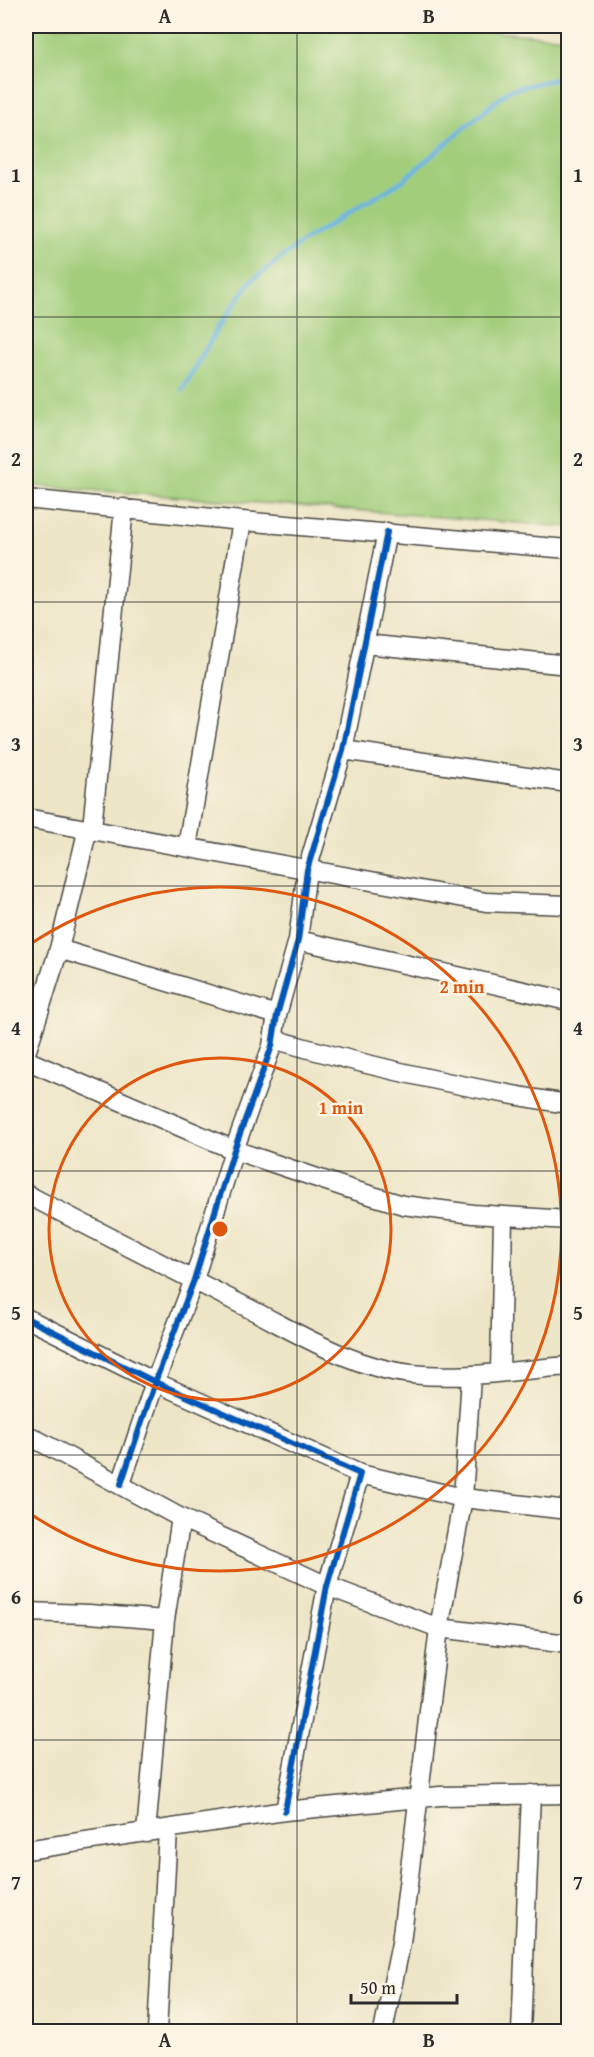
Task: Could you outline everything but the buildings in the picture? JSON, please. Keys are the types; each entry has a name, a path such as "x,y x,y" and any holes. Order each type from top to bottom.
{"street":[{"path":"26,499 242,521 568,549"},
{"path":"26,1053 59,949 90,828 123,508"},
{"path":"187,847 242,521"},
{"path":"121,1484 155,1382 194,1281 234,1150 273,1039 277,1015 298,940 308,870 343,750 387,532"},
{"path":"365,644 568,664"},
{"path":"343,750 568,783"},
{"path":"26,818 486,902 568,905"},
{"path":"298,940 568,1001"},
{"path":"59,949 277,1015"},
{"path":"273,1039 376,1068 480,1090 568,1104"},
{"path":"26,1060 234,1150 404,1205 503,1216 568,1220"},
{"path":"26,1194 311,1340 368,1365 409,1374 471,1377 568,1366"},
{"path":"500,1372 503,1216"},
{"path":"26,1318 155,1382 360,1474 463,1498 568,1510"},
{"path":"383,2031 401,1943 439,1628 463,1498 471,1377"},
{"path":"26,1434 181,1518 327,1586 439,1628 568,1644"},
{"path":"285,1811 327,1586 360,1474"},
{"path":"146,1833 165,1620 181,1518"},
{"path":"26,1612 165,1620"},
{"path":"521,2031 531,1794"},
{"path":"26,1850 285,1811 418,1798 568,1794"},
{"path":"157,2031 168,1830"}],"green space":[{"path":"26,26 418,26 568,38 568,527 26,485"}],"waterway":[{"path":"182,390 219,326 251,281 305,240 402,181 509,90 568,76"}],"cycle path":[{"path":"121,1484 155,1382 194,1280 234,1150 272,1046 277,1015 298,940 307,870 343,750 387,532"},
{"path":"26,1318 155,1382 360,1474 327,1586 285,1811"}]}
